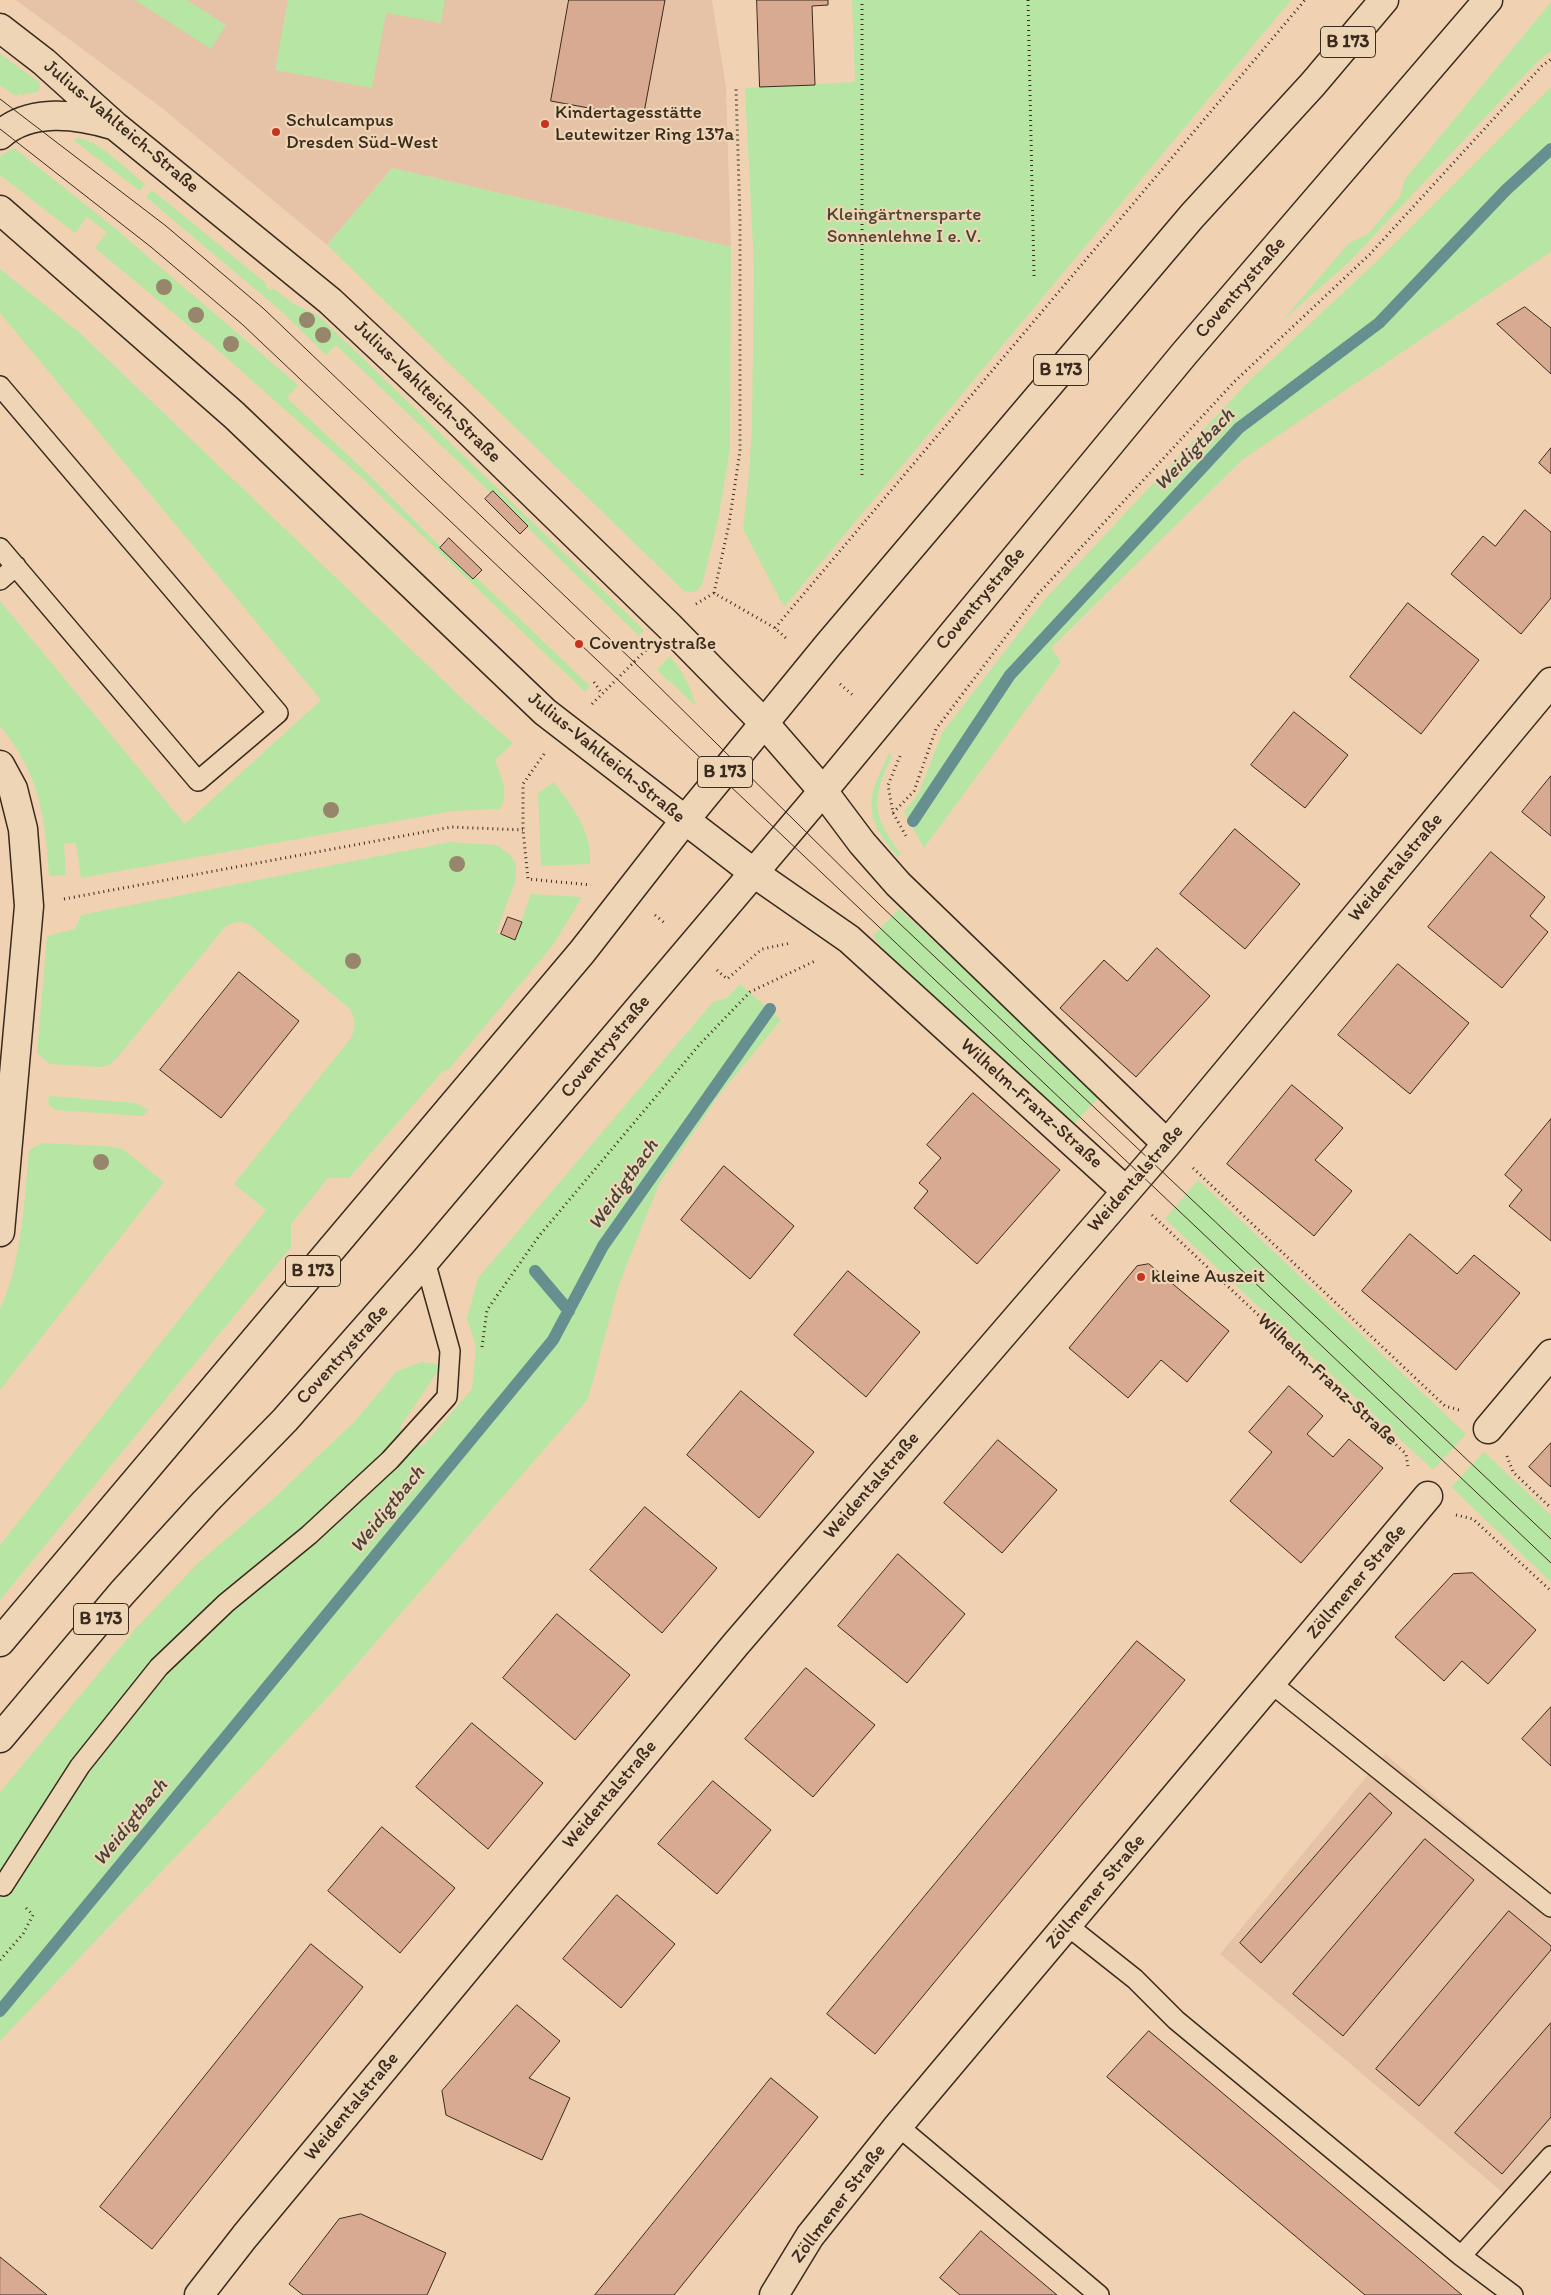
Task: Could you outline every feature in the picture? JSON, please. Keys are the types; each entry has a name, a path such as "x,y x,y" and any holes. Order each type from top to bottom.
{"main road":[{"name":"B 173","path":"0,1642 582,952 764,723 1192,216 1313,84 1384,0"},
{"name":"Coventrystraße","path":"0,1738 122,1594 205,1502 285,1420 426,1261 823,791 1184,354 1488,0"},
{"name":"Julius-Vahlteich-Straße","path":"0,28 44,62 114,125 330,301 454,417 669,626 764,723 823,791"},
{"path":"0,135 30,120 59,115 90,118 114,125"},
{"name":"Julius-Vahlteich-Straße","path":"0,210 234,415 567,731 754,873"},
{"name":"Weidentalstraße","path":"199,2295 245,2236 736,1644 1167,1144 1551,682"},
{"path":"0,765 13,789 23,829 29,906 0,1232"},
{"path":"823,791 862,843 898,884 1167,1144"},
{"name":"Wilhelm-Franz-Straße","path":"754,873 849,939 1126,1191"},
{"path":"1488,1429 1551,1354"},
{"name":"Zöllmener Straße","path":"774,2295 810,2236 898,2126 1272,1684 1428,1496"}],"lane":[{"path":"0,386 278,713 198,781 0,548"},
{"path":"0,580 16,566"},
{"path":"3,1886 80,1766 159,1666 226,1603 308,1535 390,1460 447,1397 450,1351 426,1261"},
{"path":"1272,1684 1551,1907"},
{"path":"1068,1926 1135,1979 1176,2020 1461,2256 1512,2295"},
{"path":"898,2126 1099,2295"},
{"path":"1461,2256 1551,2156"}],"path":[{"path":"862,0 862,475"},
{"path":"1028,0 1034,276"},
{"path":"714,593 775,628 1305,0"},
{"path":"902,750 888,785 894,812 914,790 936,729 1038,594 1234,382 1370,254 1542,66 1551,59"},
{"path":"588,884 528,879 523,830 523,784 538,761 682,613 714,593 729,524 740,451 740,219 736,88"},
{"path":"594,682 602,694"},
{"path":"838,682 857,698"},
{"path":"29,906 451,827 523,830"},
{"path":"728,979 762,949 798,942"},
{"path":"480,1355 487,1310 492,1302 539,1236 700,1044 750,992 822,958"},
{"path":"1167,1144 1445,1406 1472,1415 1488,1429 1502,1444 1513,1472 1551,1508"},
{"name":"Wilhelm-Franz-Straße","path":"1126,1191 1406,1454 1411,1481 1447,1512 1473,1519 1551,1591"},
{"path":"0,1960 24,1934 33,1915 3,1886"}],"shaded area":[{"path":"16,0 712,0 726,87 731,247 392,168 327,245 158,105"},
{"path":"1385,1754 1551,1894 1551,2172 1520,2207 1220,1954"}],"green space":[{"path":"135,0 187,0 226,25 211,49"},
{"path":"288,0 445,0 441,23 386,13 372,88 275,70"},
{"name":"Kleingärtnersparte Sonnenlehne I e. V.","path":"852,0 1291,0 784,607 743,529 752,423 754,268 745,88 855,82"},
{"path":"1551,2 1551,51 1539,60 1349,262 1282,321 1349,243 1368,234 1400,196 1405,179"},
{"path":"0,54 39,82 40,88 37,92 21,95 19,93 17,97 0,85"},
{"path":"1551,87 1551,252 1243,459 1051,648 1061,662 924,848 904,812 919,793 942,733 1045,599 1248,382 1380,258"},
{"path":"78,138 95,144 104,150 145,184 140,191 73,140"},
{"path":"14,148 111,225 298,385 287,398 367,473 473,579 475,576 590,686 585,692 362,478 212,345 95,248 107,232 87,217 75,233 0,175 0,156"},
{"path":"392,168 731,247 730,449 718,520 702,585 695,592 684,591 327,245"},
{"path":"152,190 267,284 266,287 271,290 273,288 292,303 319,316 644,630 639,636 527,527 528,525 493,491 491,493 336,345 326,355 280,310 146,197"},
{"path":"0,269 81,334 467,703 513,743 495,760 504,791 503,803 500,809 453,811 81,878 76,843 64,843 66,875 49,876 45,834 38,796 24,762 0,726 0,601 185,824 321,700 0,313"},
{"path":"670,656 686,680 696,706 657,670"},
{"path":"890,752 891,758 880,786 878,808 884,829 901,854 898,857 878,830 873,818 872,807 872,795 876,782"},
{"path":"554,782 580,820 588,841 590,864 541,866 538,793"},
{"path":"450,842 497,845 510,855 516,864 515,882 496,933 515,939 531,894 582,897 553,945 449,1069 443,1071 349,1178 328,1178 291,1224 291,1247 0,1600 0,1545 266,1210 234,1184 351,1038 354,1030 354,1020 350,1009 250,925 238,922 226,926 109,1065 99,1067 50,1064 37,1053 47,936 75,929 81,915"},
{"path":"899,909 1102,1094 1074,1124 882,948 873,936"},
{"path":"740,984 781,1020 719,1095 659,1184 618,1287 588,1399 329,1696 0,2041 0,1792 137,1627 199,1562 272,1500 355,1421 397,1371 421,1362 442,1365 400,1427 422,1447 472,1389 476,1347 467,1318 478,1278 713,1002 727,998"},
{"path":"49,1096 135,1103 149,1110 142,1116 55,1110 48,1103"},
{"path":"42,1143 105,1146 123,1149 164,1182 0,1390 0,1308 13,1273 17,1253 24,1210 29,1150"},
{"path":"1198,1180 1466,1434 1433,1470 1165,1219"},
{"path":"1484,1452 1551,1515 1551,1582 1451,1487"}],"building":[{"path":"569,0 665,0 643,118 551,101"},
{"path":"757,0 828,0 828,5 812,6 815,85 760,87"},
{"path":"1525,307 1551,328 1551,374 1497,324"},
{"path":"1551,448 1551,474 1539,463"},
{"path":"493,491 528,526 520,534 485,499"},
{"path":"1525,510 1551,532 1551,598 1521,634 1451,574 1483,536 1495,546"},
{"path":"449,538 482,570 473,579 440,548"},
{"path":"1408,603 1479,660 1421,734 1350,677"},
{"path":"1294,712 1348,755 1305,808 1251,765"},
{"path":"1551,776 1551,836 1522,812"},
{"path":"1235,829 1300,884 1245,949 1180,894"},
{"path":"1491,852 1545,897 1530,916 1548,932 1502,988 1428,927"},
{"path":"508,917 522,922 515,940 501,934"},
{"path":"1157,948 1210,996 1136,1077 1060,1008 1104,960 1127,981"},
{"path":"1398,964 1469,1023 1410,1094 1338,1035"},
{"path":"239,972 299,1021 221,1118 160,1070"},
{"path":"1292,1085 1343,1128 1315,1160 1352,1191 1314,1236 1227,1164"},
{"path":"973,1093 1060,1170 977,1264 914,1208 928,1191 919,1183 941,1158 927,1145"},
{"path":"1551,1119 1551,1241 1509,1206 1522,1190 1505,1175"},
{"path":"724,1166 794,1226 750,1279 681,1220"},
{"path":"1410,1234 1457,1274 1474,1255 1520,1293 1456,1370 1362,1291"},
{"path":"1149,1264 1229,1331 1187,1382 1161,1360 1128,1398 1069,1348 1137,1266"},
{"path":"848,1271 920,1332 866,1397 794,1335"},
{"path":"1289,1386 1323,1416 1307,1434 1333,1457 1349,1439 1383,1468 1301,1563 1230,1501 1272,1452 1249,1432"},
{"path":"741,1391 814,1452 759,1518 687,1455"},
{"path":"998,1440 1057,1490 1002,1553 944,1503"},
{"path":"1551,1443 1551,1487 1529,1467"},
{"path":"645,1507 717,1568 662,1633 590,1570"},
{"path":"898,1554 965,1614 907,1683 838,1626"},
{"path":"1473,1573 1536,1630 1488,1684 1462,1661 1444,1681 1395,1637 1453,1574"},
{"path":"557,1614 630,1675 575,1740 503,1678"},
{"path":"1137,1641 1185,1680 875,2054 827,2014"},
{"path":"806,1668 875,1725 813,1797 745,1739"},
{"path":"1551,1707 1551,1766 1522,1739"},
{"path":"472,1723 543,1783 488,1849 416,1787"},
{"path":"713,1781 771,1830 717,1894 658,1844"},
{"path":"1370,1793 1392,1813 1261,1963 1240,1943"},
{"path":"382,1827 455,1888 400,1953 328,1891"},
{"path":"1425,1839 1474,1880 1343,2036 1293,1994"},
{"path":"617,1895 675,1944 621,2008 563,1959"},
{"path":"1509,1911 1551,1946 1551,1950 1419,2106 1376,2069"},
{"path":"311,1944 363,1987 152,2249 100,2207"},
{"path":"517,2005 560,2041 529,2078 570,2098 542,2160 446,2115 442,2091"},
{"path":"1551,2023 1551,2117 1502,2174 1455,2133"},
{"path":"1149,2031 1462,2295 1365,2295 1107,2077"},
{"path":"771,2078 818,2117 674,2295 595,2295"},
{"path":"361,2214 446,2253 427,2295 303,2295 289,2284 339,2219"},
{"path":"981,2231 1057,2295 960,2295 940,2278"},
{"path":"0,2257 47,2295 0,2295"}],"waterway":[{"name":"Weidigtbach","path":"913,821 1010,675 1239,428 1379,323 1506,190 1551,149"},
{"name":"Weidigtbach","path":"0,2011 553,1340 603,1246 770,1009"},
{"path":"535,1271 569,1311"}],"tram line":[{"path":"0,99 166,226 264,309 634,662 880,905 1551,1539"},
{"path":"0,129 151,247 243,325 1551,1563"}],"place":[{"name":"Kindertagesstätte Leutewitzer Ring 137a","path":"545,124"},
{"name":"Schulcampus Dresden Süd-West","path":"276,132"},
{"name":"Coventrystraße","path":"579,644"},
{"name":"kleine Auszeit","path":"1141,1277"}]}
